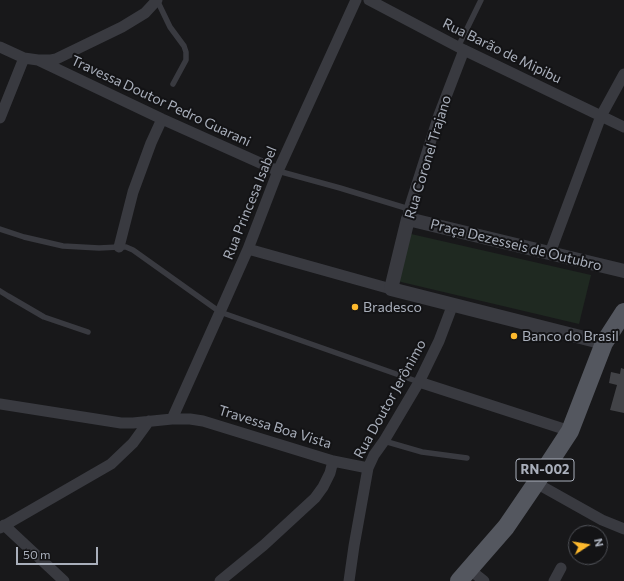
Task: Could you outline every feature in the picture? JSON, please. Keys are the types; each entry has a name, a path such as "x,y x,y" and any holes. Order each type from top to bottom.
{"main road":[{"name":"RN-002","path":"464,575 506,527 570,431 624,312"}],"street":[{"path":"0,47 24,58 38,60 56,59 122,28 145,13 157,0"},
{"name":"Rua Princesa Isabel","path":"172,419 248,249 278,171 356,0"},
{"name":"Rua Barão de Mipibu","path":"368,0 461,49 624,126"},
{"name":"Rua Coronel Trajano","path":"391,289 409,214 439,114 461,49"},
{"path":"0,118 24,58"},
{"name":"Travessa Doutor Pedro Guarani","path":"38,60 162,119 278,171"},
{"path":"550,253 601,116 624,74"},
{"path":"119,247 133,192 151,143 162,119"},
{"name":"Praça Dezesseis de Outubro","path":"409,214 550,253 624,271"},
{"path":"248,249 391,289 453,304 614,335"},
{"name":"Rua Doutor Jerônimo","path":"349,581 368,468 374,455 420,382 439,341 453,304"},
{"path":"420,382 570,431"},
{"name":"Travessa Boa Vista","path":"0,404 121,423 172,419 203,421 333,461 368,468"},
{"path":"64,581 2,527 111,464 133,443 149,421"},
{"path":"220,581 264,545 314,498 323,487 333,461"},
{"path":"536,483 602,520 624,529"},
{"path":"554,581 561,568"},
{"path":"464,575 484,581"}],"lane":[{"path":"157,0 170,27 184,46 186,52 186,60 173,84"},
{"path":"461,49 481,0"},
{"name":"Travessa Doutor Pedro Guarani","path":"278,171 409,214"},
{"path":"0,229 24,237 64,246 99,248 126,247 133,250 220,312 420,382"},
{"path":"0,291 44,317 88,332"},
{"path":"384,441 422,452 467,458"}],"shaded area":[{"path":"411,234 591,275 579,324 397,281"}],"building":[{"path":"621,368 624,369 624,413 610,410 617,385 609,383 611,372 620,374"}],"place":[{"name":"Bradesco","path":"355,307"},
{"name":"Banco do Brasil","path":"514,336"}]}
